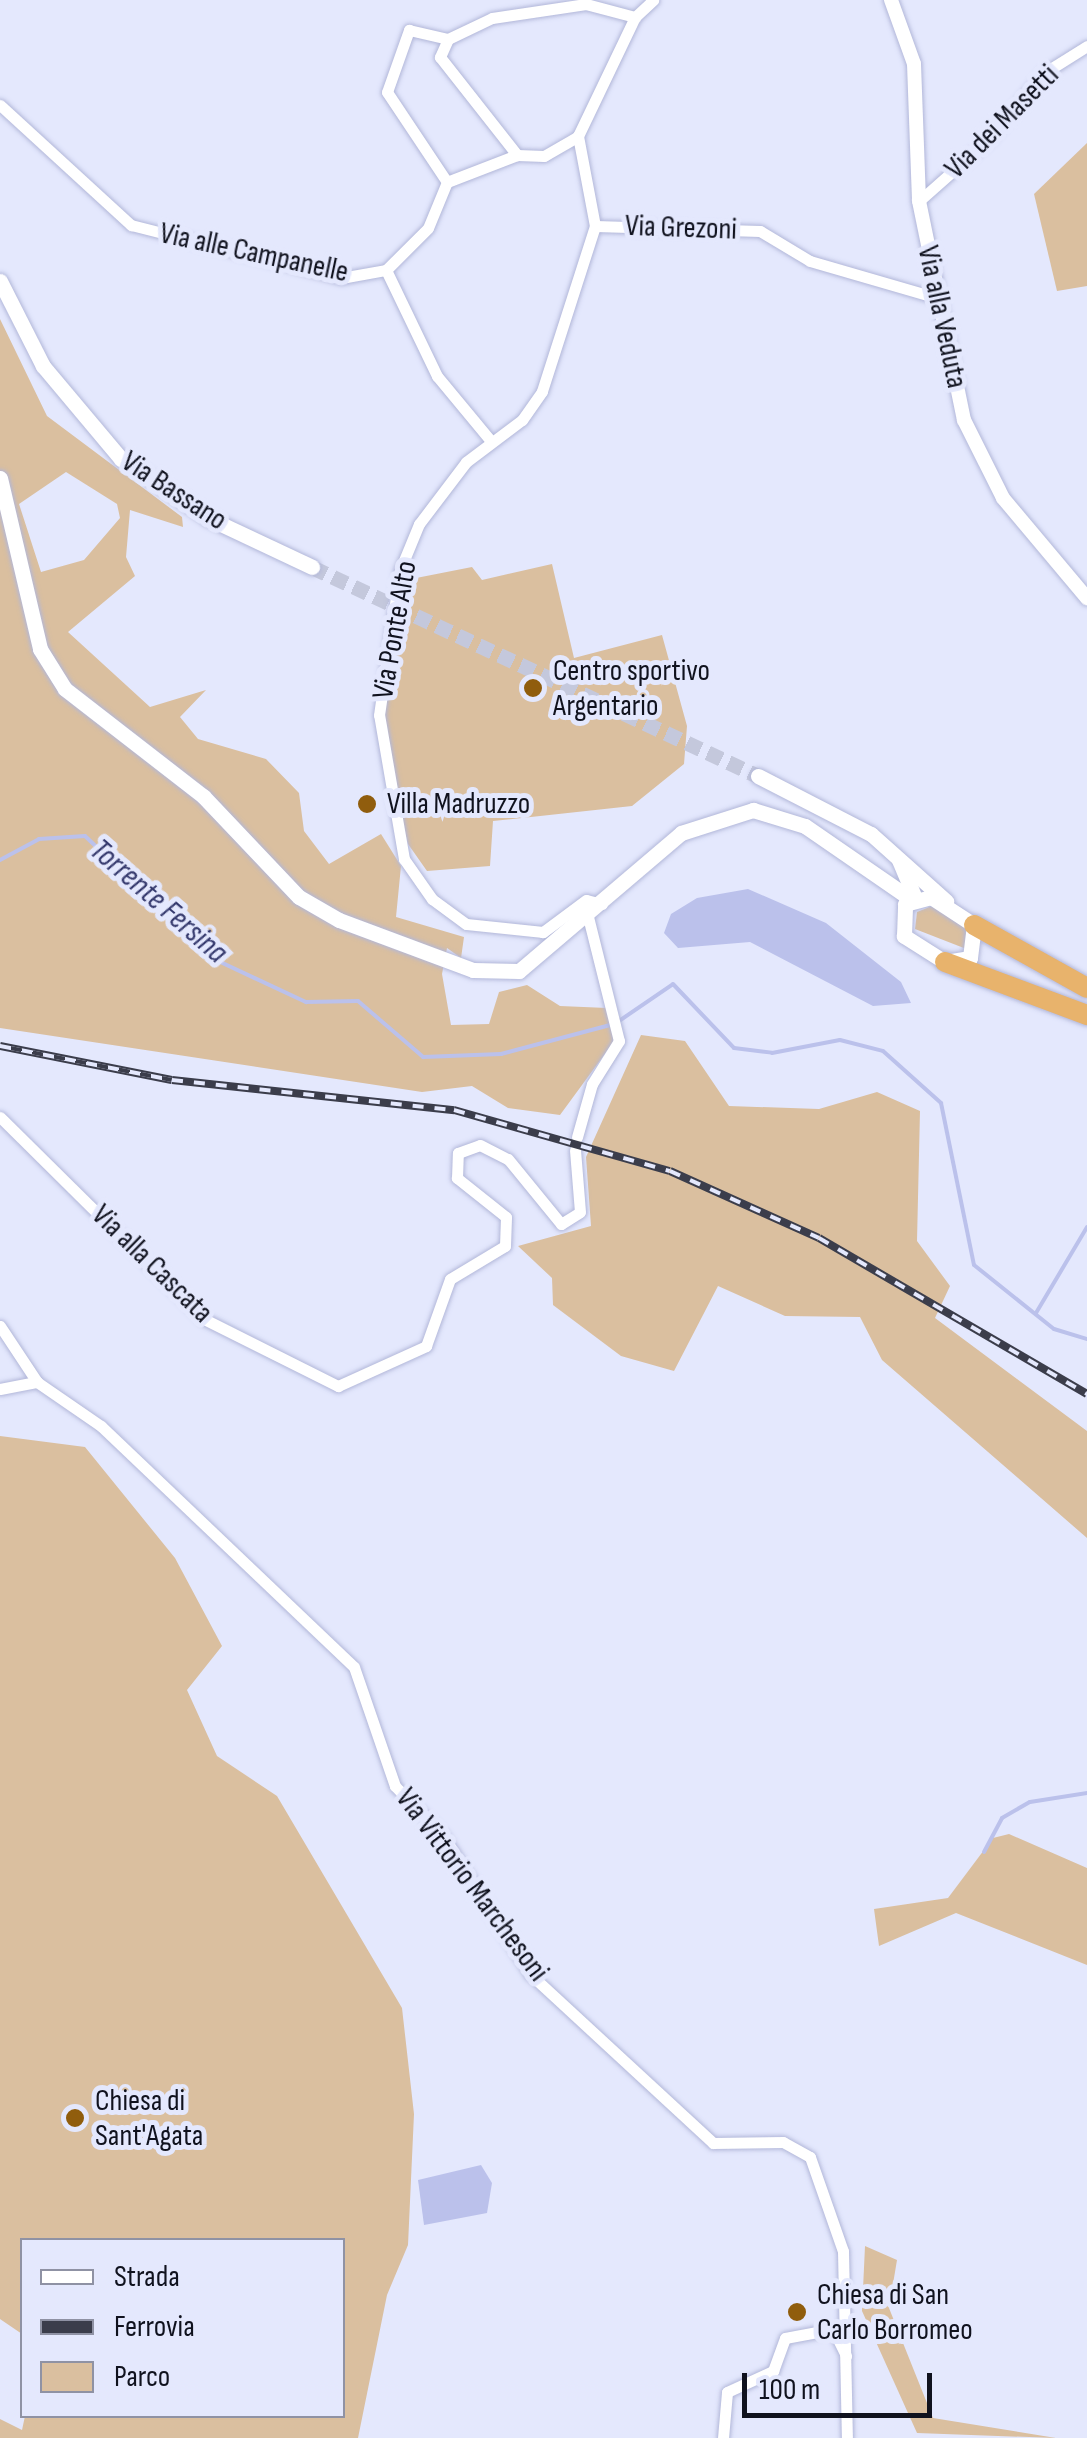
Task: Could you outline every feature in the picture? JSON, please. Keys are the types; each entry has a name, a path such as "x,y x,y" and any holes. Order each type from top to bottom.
{"highway":[{"path":"974,926 1087,988"},
{"path":"945,962 1087,1015"}],"main road":[{"name":"Via Bassano","path":"0,282 43,366 121,459 208,518 312,567"},
{"path":"0,478 54,674 203,796 300,897 339,920 504,975 535,964 681,833 738,811 792,819 877,882 913,898 946,901"},
{"path":"758,776 891,848 974,926 970,958 945,962 911,943 877,882"},
{"path":"891,848 913,898"},
{"path":"900,922 913,898"}],"street":[{"path":"635,17 586,4 541,9 448,38 409,30 388,92 447,182 517,155 544,156 578,136 635,17 652,0"},
{"name":"Via alla Veduta","path":"890,0 917,87 919,201 934,296 984,463 1087,598"},
{"path":"448,38 440,57 517,155"},
{"name":"Via dei Masetti","path":"919,201 992,137 1044,72 1087,46"},
{"name":"Via alle Campanelle","path":"0,105 132,225 340,278 386,270 428,228 447,182"},
{"name":"Via Ponte Alto","path":"578,136 595,226 542,391 522,420 490,442 430,506 405,558 379,715 404,858 432,899 482,926 549,932 586,900 602,904"},
{"name":"Via Grezoni","path":"595,226 760,231 830,268 934,296"},
{"path":"386,270 436,376 490,442"},
{"name":"Via alla Cascata","path":"0,1117 204,1319 338,1386 426,1346 450,1279 505,1246 502,1210 462,1184 458,1153 480,1145 508,1159 561,1224 580,1212 576,1143 580,1122 618,1033 588,917"},
{"name":"Via Vittorio Marchesoni","path":"0,1326 37,1382 101,1426 354,1666 396,1786 444,1837 530,1974 713,2143 783,2142 810,2157 843,2251 847,2438"},
{"path":"0,1389 37,1382"},
{"path":"723,2438 727,2392 773,2371 785,2338 833,2329 848,2360"}],"green space":[{"path":"1087,143 1087,286 1057,291 1034,194"},
{"path":"0,319 47,416 182,517 183,527 130,510 126,557 135,576 68,632 150,707 206,690 180,717 198,739 266,759 299,793 304,831 329,864 381,834 401,866 396,917 464,937 461,958 447,948 442,974 451,1025 489,1024 499,992 527,985 560,1006 607,1008 615,1040 560,1115 508,1108 472,1086 422,1092 0,1028","holes":["66,472 117,504 120,518 84,560 41,572 19,504"]},
{"name":"Centro sportivo Argentario","path":"552,564 574,658 662,635 687,726 684,764 632,806 493,821 490,866 427,871 408,844 386,759 384,718 406,580 472,567 482,580"},
{"path":"932,906 966,925 969,950 915,929 917,912"},
{"path":"641,1035 685,1041 729,1106 819,1109 877,1092 920,1111 917,1241 950,1286 935,1318 1087,1431 1087,1538 882,1360 860,1317 785,1316 718,1286 674,1371 621,1356 553,1305 552,1278 518,1246 591,1226 586,1157"},
{"path":"0,1436 85,1447 175,1558 222,1646 187,1690 217,1756 277,1796 402,2008 414,2114 408,2245 387,2295 358,2438 0,2438 0,2419 22,2430 25,2418 345,2418 345,2238 20,2238 20,2333 0,2319"},
{"path":"1009,1834 1087,1868 1087,1965 956,1913 879,1946 874,1909 948,1898 993,1838"},
{"path":"865,2246 897,2260 889,2308 933,2418 1056,2438 917,2433 862,2311"}],"water":[{"path":"748,889 826,923 901,982 911,1003 873,1006 750,942 678,948 664,933 671,914 697,898"},
{"path":"481,2165 492,2183 487,2213 424,2225 418,2180"}],"waterway":[{"name":"Torrente Fersina","path":"0,860 39,839 85,836 214,959 306,1002 358,1001 423,1057 501,1054 610,1025"},
{"name":"Torrente Fersina","path":"619,1021 673,984 734,1048 772,1053 840,1040 883,1051 941,1103 974,1265 1054,1329 1087,1339"},
{"path":"1036,1313 1087,1227"},
{"path":"984,1852 1002,1818 1030,1802 1087,1793"}],"tunnel":[{"path":"312,567 758,776"}],"railway":[{"path":"0,1046 172,1080 454,1110 670,1171 819,1238 1087,1394"}],"place":[{"name":"Centro sportivo Argentario","path":"533,688"},
{"name":"Villa Madruzzo","path":"367,804"},
{"name":"Chiesa di Sant'Agata","path":"75,2118"},
{"name":"Chiesa di San Carlo Borromeo","path":"797,2312"}]}
